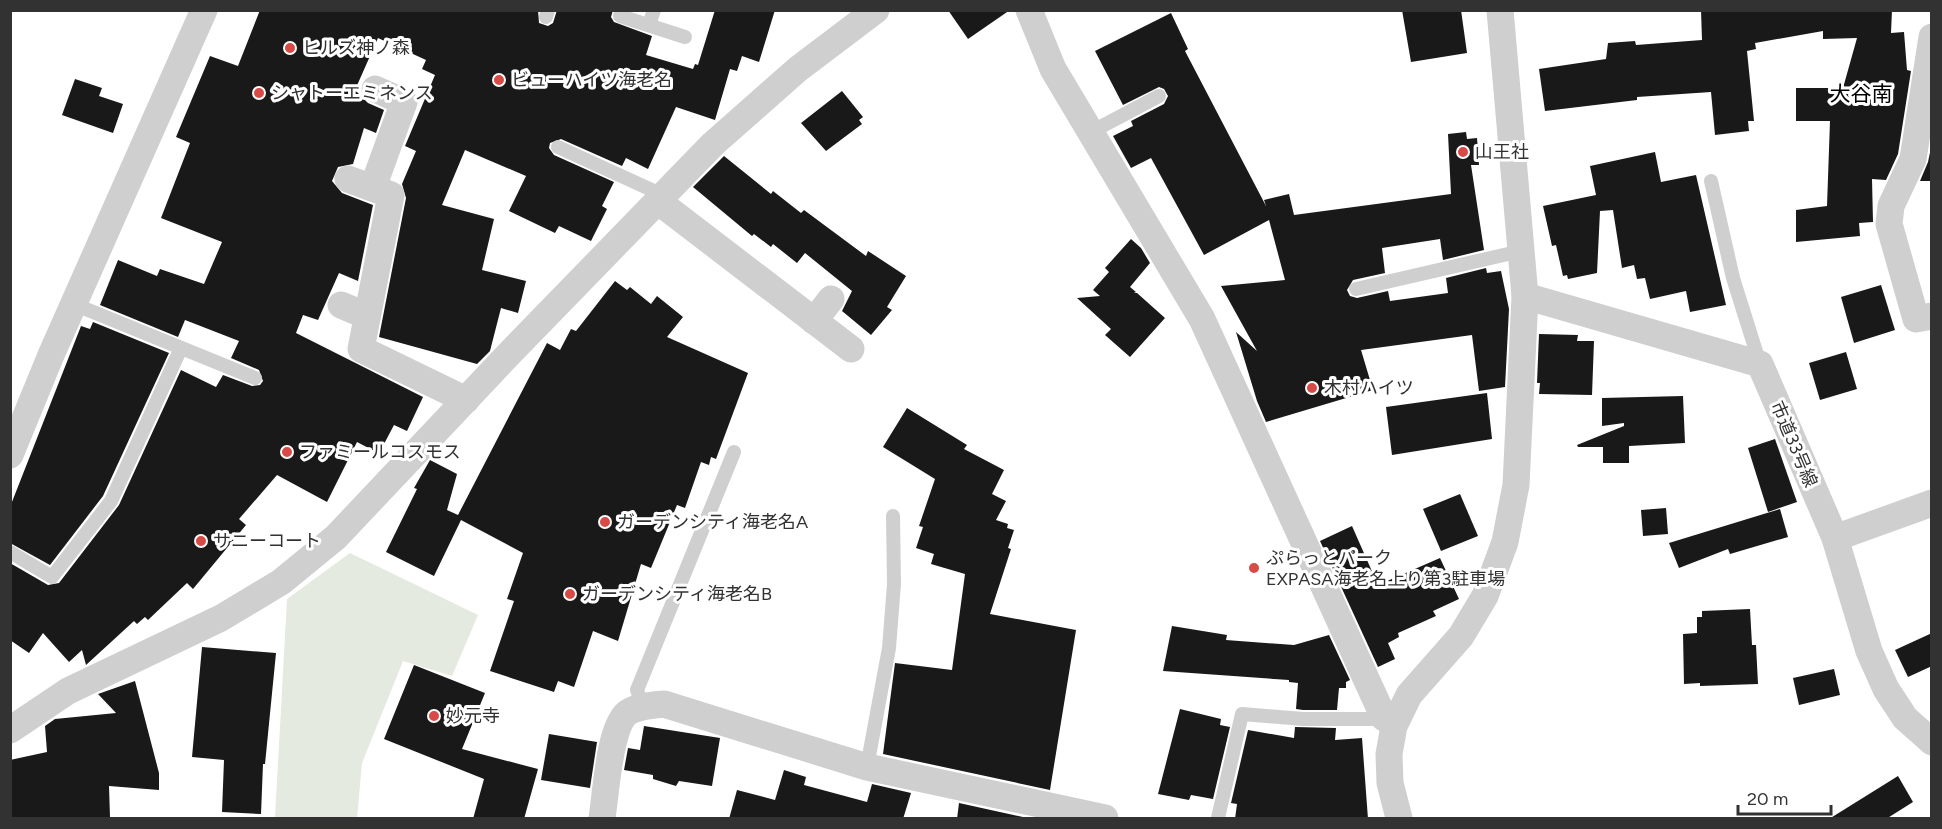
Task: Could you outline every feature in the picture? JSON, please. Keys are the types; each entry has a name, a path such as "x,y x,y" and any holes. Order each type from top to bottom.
{"street":[{"path":"10,455 51,356 76,305 204,10"},
{"path":"10,730 68,691 221,618 281,582 336,537 713,144 798,69 876,10"},
{"path":"1029,10 1053,69 1202,319 1389,722 1390,783 1399,819"},
{"path":"1389,722 1409,695 1461,636 1485,596 1505,542 1516,485 1525,296 1500,10"},
{"path":"1932,37 1913,159 1891,206 1889,224 1916,319 1932,316"},
{"path":"375,89 404,102 360,183 391,195 361,349 466,400"},
{"path":"662,199 851,349"},
{"path":"1525,296 1760,364"},
{"path":"814,321 831,299"},
{"path":"341,305 367,316"},
{"name":"市道33号線","path":"1760,364 1835,538 1869,651 1886,689 1905,718 1932,742"},
{"path":"1835,538 1932,503"},
{"path":"602,819 616,731 627,713 643,707 664,704 867,767 1105,819"}],"lane":[{"path":"649,25 654,10"},
{"path":"620,16 685,37"},
{"path":"1091,132 1159,96"},
{"path":"558,147 662,199"},
{"path":"1711,181 1733,278 1760,364"},
{"path":"1356,289 1521,251"},
{"path":"76,305 255,378"},
{"path":"10,552 52,577 111,501 181,348"},
{"path":"643,707 637,690 734,452"},
{"path":"867,767 889,648 894,584 893,516"},
{"path":"1218,819 1242,714 1389,722"}],"shaded area":[{"path":"350,553 478,615 452,676 403,661 362,763 357,818 275,818 287,599"}],"building":[{"path":"260,10 538,10 539,23 548,26 553,23 557,10 613,10 611,17 614,22 652,36 646,55 693,69 695,64 698,65 715,10 775,10 759,62 742,56 737,71 730,69 715,120 676,107 648,169 626,158 622,166 561,139 550,143 549,148 554,155 614,182 602,206 607,209 591,241 559,226 555,233 509,211 526,176 465,150 442,205 494,219 482,270 526,281 518,313 501,308 490,351 477,364 379,337 406,198 402,184 416,151 405,146 435,75 422,69 426,60 378,38 355,90 368,103 384,110 376,133 364,128 353,164 338,167 332,181 342,193 373,205 358,281 339,273 318,320 303,315 296,333 423,397 407,431 394,425 384,444 381,442 376,452 357,442 327,502 277,475 239,519 246,525 193,589 187,583 148,620 145,617 137,624 134,621 86,665 82,650 69,662 43,633 29,653 10,640 10,563 48,585 59,583 119,505 181,370 216,387 223,375 252,386 260,385 263,381 259,370 231,358 239,341 185,320 178,337 100,305 118,260 157,276 160,269 204,284 222,242 161,218 190,143 176,137 210,56 238,66"},
{"path":"948,10 1010,10 968,39"},
{"path":"1402,10 1461,10 1467,53 1411,62"},
{"path":"1701,10 1892,10 1891,33 1904,32 1907,70 1911,71 1898,154 1886,180 1872,179 1873,222 1859,223 1860,236 1796,242 1796,210 1827,206 1830,121 1796,121 1796,88 1843,88 1857,38 1823,39 1823,31 1755,43 1756,49 1747,51 1754,121 1748,121 1749,131 1715,135 1711,92 1637,97 1637,100 1545,111 1539,69 1606,59 1608,43 1635,41 1636,45 1702,40"},
{"path":"1171,13 1188,49 1185,51 1266,206 1264,200 1289,194 1294,215 1451,194 1448,134 1466,132 1467,139 1477,138 1479,165 1471,165 1484,250 1443,260 1440,239 1382,248 1385,273 1353,280 1347,290 1350,296 1357,298 1388,291 1390,301 1448,293 1446,278 1486,268 1487,273 1501,271 1509,309 1505,387 1479,391 1472,335 1361,350 1373,390 1266,422 1257,401 1236,332 1257,351 1221,286 1285,280 1269,220 1204,255 1151,158 1131,168 1113,136 1133,126 1131,121 1164,104 1168,96 1164,89 1159,87 1123,105 1095,51"},
{"path":"75,79 102,88 99,96 123,104 113,133 62,115"},
{"path":"842,91 863,117 859,120 862,124 826,151 801,123"},
{"path":"1932,143 1932,181 1920,181 1928,162"},
{"path":"1655,152 1661,182 1696,175 1726,305 1690,312 1686,291 1650,299 1645,278 1637,279 1634,265 1622,268 1613,210 1600,211 1597,273 1568,279 1567,275 1563,276 1556,245 1552,246 1543,206 1596,195 1590,166"},
{"path":"724,156 771,194 773,191 801,213 804,210 866,256 868,251 906,276 887,307 892,310 871,335 842,311 852,291 805,253 797,263 773,244 771,247 754,234 752,236 693,187"},
{"path":"1131,239 1141,248 1150,263 1130,287 1136,292 1134,293 1137,293 1165,318 1130,357 1105,335 1111,329 1077,298 1100,296 1093,290 1109,272 1105,268"},
{"path":"615,281 627,290 630,287 651,304 657,296 683,317 667,337 748,373 716,459 711,457 709,465 701,462 685,508 677,505 651,568 641,564 618,641 593,631 574,687 558,681 554,692 490,671 514,601 507,599 523,553 461,520 434,576 386,552 417,489 414,488 430,460 457,474 447,510 458,515 547,343 560,350 571,329 576,331"},
{"path":"1881,285 1895,330 1854,343 1841,297"},
{"path":"93,322 169,353 103,496 50,565 10,543 10,507 81,326 90,329"},
{"path":"1539,334 1578,335 1577,341 1594,341 1592,395 1539,394 1540,383 1537,383"},
{"path":"1846,352 1857,389 1820,400 1809,363"},
{"path":"1487,393 1492,439 1392,455 1386,407"},
{"path":"1683,396 1685,443 1629,446 1629,463 1603,463 1603,447 1578,447 1577,445 1624,426 1624,423 1602,426 1602,398"},
{"path":"907,408 967,445 964,449 1004,470 992,494 1006,501 996,520 1008,524 1007,528 1014,530 1008,548 1011,549 990,614 1076,630 1050,790 883,754 895,663 952,670 965,574 931,564 934,554 916,548 923,527 919,526 935,479 883,447"},
{"path":"1775,439 1797,502 1768,512 1748,448"},
{"path":"1460,494 1478,536 1441,551 1423,509"},
{"path":"1666,508 1668,534 1643,536 1641,510"},
{"path":"1780,509 1788,537 1730,554 1728,549 1679,568 1669,543"},
{"path":"1352,526 1378,585 1440,558 1459,599 1433,611 1436,616 1398,633 1399,637 1388,643 1395,659 1378,667 1320,541"},
{"path":"1750,609 1752,645 1756,645 1758,684 1700,686 1700,683 1684,684 1683,634 1697,633 1697,617 1702,617 1702,611"},
{"path":"1172,626 1227,635 1226,640 1294,645 1329,635 1350,680 1346,682 1346,688 1339,688 1337,710 1303,710 1296,709 1298,683 1289,682 1289,680 1163,671"},
{"path":"1932,633 1932,666 1908,677 1895,650"},
{"path":"202,647 276,653 265,764 263,764 261,814 222,812 224,760 192,757"},
{"name":"妙元寺","path":"414,665 485,693 462,749 538,769 524,819 473,819 484,779 384,739"},
{"path":"1834,669 1840,695 1799,705 1793,678"},
{"path":"135,681 159,773 159,790 109,786 110,817 10,819 10,760 47,752 45,726 55,719 116,713 98,694"},
{"path":"1180,709 1221,719 1220,725 1230,727 1213,799 1191,795 1189,800 1158,794"},
{"path":"644,726 720,738 712,786 679,781 676,786 653,779 653,775 624,770 628,748 640,750"},
{"path":"1295,727 1336,728 1335,740 1362,738 1368,819 1235,819 1237,804 1231,803 1248,730 1294,738"},
{"path":"549,734 597,742 590,788 541,780"},
{"path":"784,770 806,777 804,785 867,802 872,784 911,793 903,819 729,819 737,790 775,800"},
{"path":"1898,776 1913,802 1886,819 1829,819"},
{"path":"959,803 1032,819 957,819"}],"place":[{"name":"ヒルズ神ノ森","path":"290,48"},
{"name":"ビューハイツ海老名","path":"499,80"},
{"name":"シャトーエミネンス","path":"259,93"},
{"name":"山王社","path":"1463,152"},
{"name":"木村ハイツ","path":"1312,388"},
{"name":"ファミールコスモス","path":"287,452"},
{"name":"ガーデンシティ海老名A","path":"605,522"},
{"name":"サニーコート","path":"201,541"},
{"name":"ぷらっとパーク EXPASA海老名上り第3駐車場","path":"1254,568"},
{"name":"ガーデンシティ海老名B","path":"570,594"},
{"name":"妙元寺","path":"434,716"}],"district":[{"name":"大谷南","path":"1861,94"}]}
